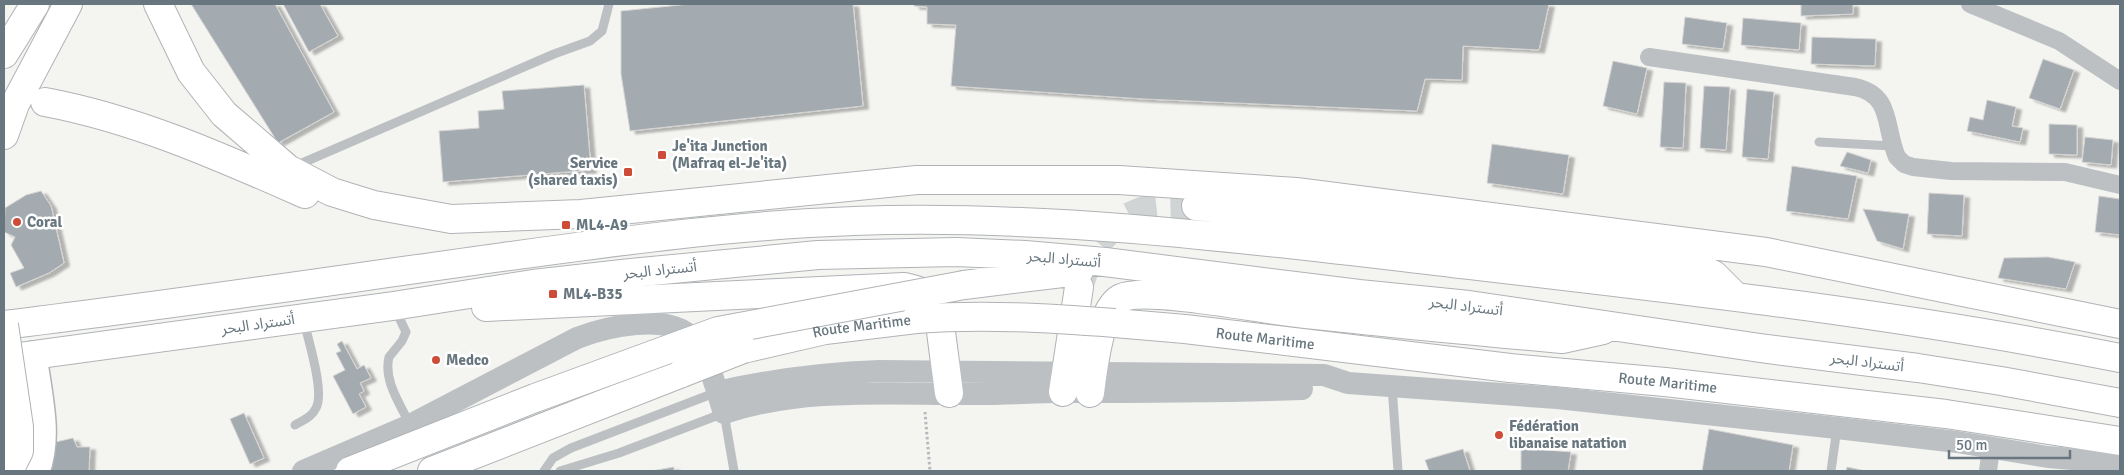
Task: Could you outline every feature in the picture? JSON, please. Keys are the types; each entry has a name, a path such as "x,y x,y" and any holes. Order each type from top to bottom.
{"highway":[{"path":"4,54 35,4"},
{"path":"4,135 7,104 29,51 52,4"},
{"path":"7,104 68,4"},
{"path":"158,4 191,72 224,114 288,169 332,192 374,206 451,219 550,230 656,236"},
{"path":"45,102 74,107 188,144 332,206 373,216 451,219 590,213 917,180 1119,180 1296,192 1766,252 2120,324"},
{"path":"1196,206 1570,249 1699,268 1714,275 1734,295"},
{"path":"9,471 19,451 19,427 4,325 656,236 852,221 948,219 1022,222 1230,238 1734,295 1996,335 2120,358"},
{"name":"أتستراد البحر","path":"4,359 621,274 818,255 956,252 1025,255 1105,262 1349,293 1469,305 1760,348 1918,368 2120,403"},
{"path":"350,471 535,398 718,331 964,286 1077,272 1105,262"},
{"path":"420,301 457,309 904,287 920,291 931,298 938,309 939,386"},
{"path":"1064,382 1079,288"},
{"path":"1091,383 1098,342 1112,305 1122,298 1135,294 1190,298 1297,313 1562,339 1582,336 1615,326"},
{"name":"Route Maritime","path":"432,471 743,349 825,330 955,316 1032,317 1185,329 1510,368 1673,383 1946,414 2120,441"}],"main road":[{"path":"34,354 43,443 41,461 37,471"}],"street":[{"path":"1970,4 2059,41 2120,81"},
{"path":"1649,57 1855,87 1872,92 1880,100 1892,146 1897,157 1904,164 1912,167 1951,171 2065,172 2120,185"},
{"path":"303,471 410,426 577,338 590,333 624,326 658,324 688,335 701,352 720,402"},
{"path":"720,402 784,380 842,372 939,386"},
{"path":"720,402 766,402 838,394 887,392 1020,374 1064,382 1235,392 1326,388 1348,383 1557,398 1837,428 2048,457 2120,463"},
{"path":"1988,471 1991,448"}],"lane":[{"path":"288,169 554,54 590,41 602,31 610,4"},
{"path":"1818,142 1892,146"},
{"path":"393,306 406,332 402,341 388,357 388,374 391,387 410,426"},
{"path":"295,424 310,417 317,408 319,394 316,372 303,318"},
{"path":"1392,386 1398,471"},
{"path":"544,471 553,458 571,448 720,402"},
{"path":"560,471 619,453 720,402"},
{"path":"720,402 734,471"},
{"path":"1831,471 1837,428"}],"path":[{"path":"930,471 939,386"}],"building":[{"path":"191,4 275,4 334,112 278,143"},
{"path":"283,4 320,4 338,36 309,52"},
{"path":"690,4 853,4 863,106 630,131 621,74 621,11"},
{"path":"914,4 1549,4 1539,50 1463,46 1462,80 1425,79 1417,111 1144,99 951,86 956,25 927,24 927,7 914,6"},
{"path":"1801,4 1853,4 1853,14 1801,16"},
{"path":"1685,17 1727,23 1723,49 1682,44"},
{"path":"1743,18 1801,23 1799,50 1741,45"},
{"path":"1812,37 1876,39 1875,66 1811,64"},
{"path":"2043,59 2074,70 2060,109 2029,98"},
{"path":"1613,61 1647,68 1637,114 1603,106"},
{"path":"1664,82 1686,83 1683,148 1660,147"},
{"path":"584,85 591,170 443,182 439,131 479,128 478,111 504,109 502,91"},
{"path":"1704,86 1730,87 1726,150 1700,148"},
{"path":"1747,89 1774,92 1768,159 1742,157"},
{"path":"1987,100 2016,107 2012,126 2023,128 2020,142 1967,131 1970,117 1983,120"},
{"path":"2049,124 2077,125 2077,155 2049,154"},
{"path":"2085,137 2113,140 2111,165 2082,162"},
{"path":"1492,144 1569,155 1563,194 1487,183"},
{"path":"1847,152 1871,160 1868,173 1840,166"},
{"path":"1792,166 1857,176 1848,219 1786,211"},
{"path":"41,191 51,206 64,263 49,273 16,287 10,273 24,268 11,245 15,237 4,232 5,208 26,195"},
{"path":"1929,193 1964,195 1962,236 1927,234"},
{"path":"2099,196 2120,199 2120,235 2095,232"},
{"path":"1863,209 1909,214 1903,249 1877,241"},
{"path":"2048,257 2075,262 2066,289 1998,278 2004,258"},
{"path":"342,341 357,369 364,365 371,378 360,383 364,391 359,394 366,407 353,414 333,376 345,370 336,353 341,351 337,344"},
{"path":"244,413 264,458 250,464 230,419"},
{"path":"1709,429 1793,445 1789,471 1702,471"},
{"path":"73,438 77,447 90,447 89,471 44,471 47,444"},
{"path":"1521,448 1571,452 1568,471 1521,471"},
{"path":"1463,449 1470,471 1429,471 1425,460"},
{"path":"674,467 674,471 651,471"},
{"path":"1847,467 1866,471 1846,471"}],"tunnel":[{"path":"1081,281 1095,247 1108,232 1125,219 1153,208 1196,206"}],"place":[{"name":"Je'ita Junction (Mafraq el-Je'ita)","path":"662,155"},
{"name":"Service (shared taxis)","path":"628,172"},
{"name":"Coral","path":"17,222"},
{"name":"ML4-A9","path":"566,225"},
{"name":"ML4-B35","path":"553,294"},
{"name":"Medco","path":"436,360"},
{"name":"Fédération libanaise natation","path":"1499,435"}]}
